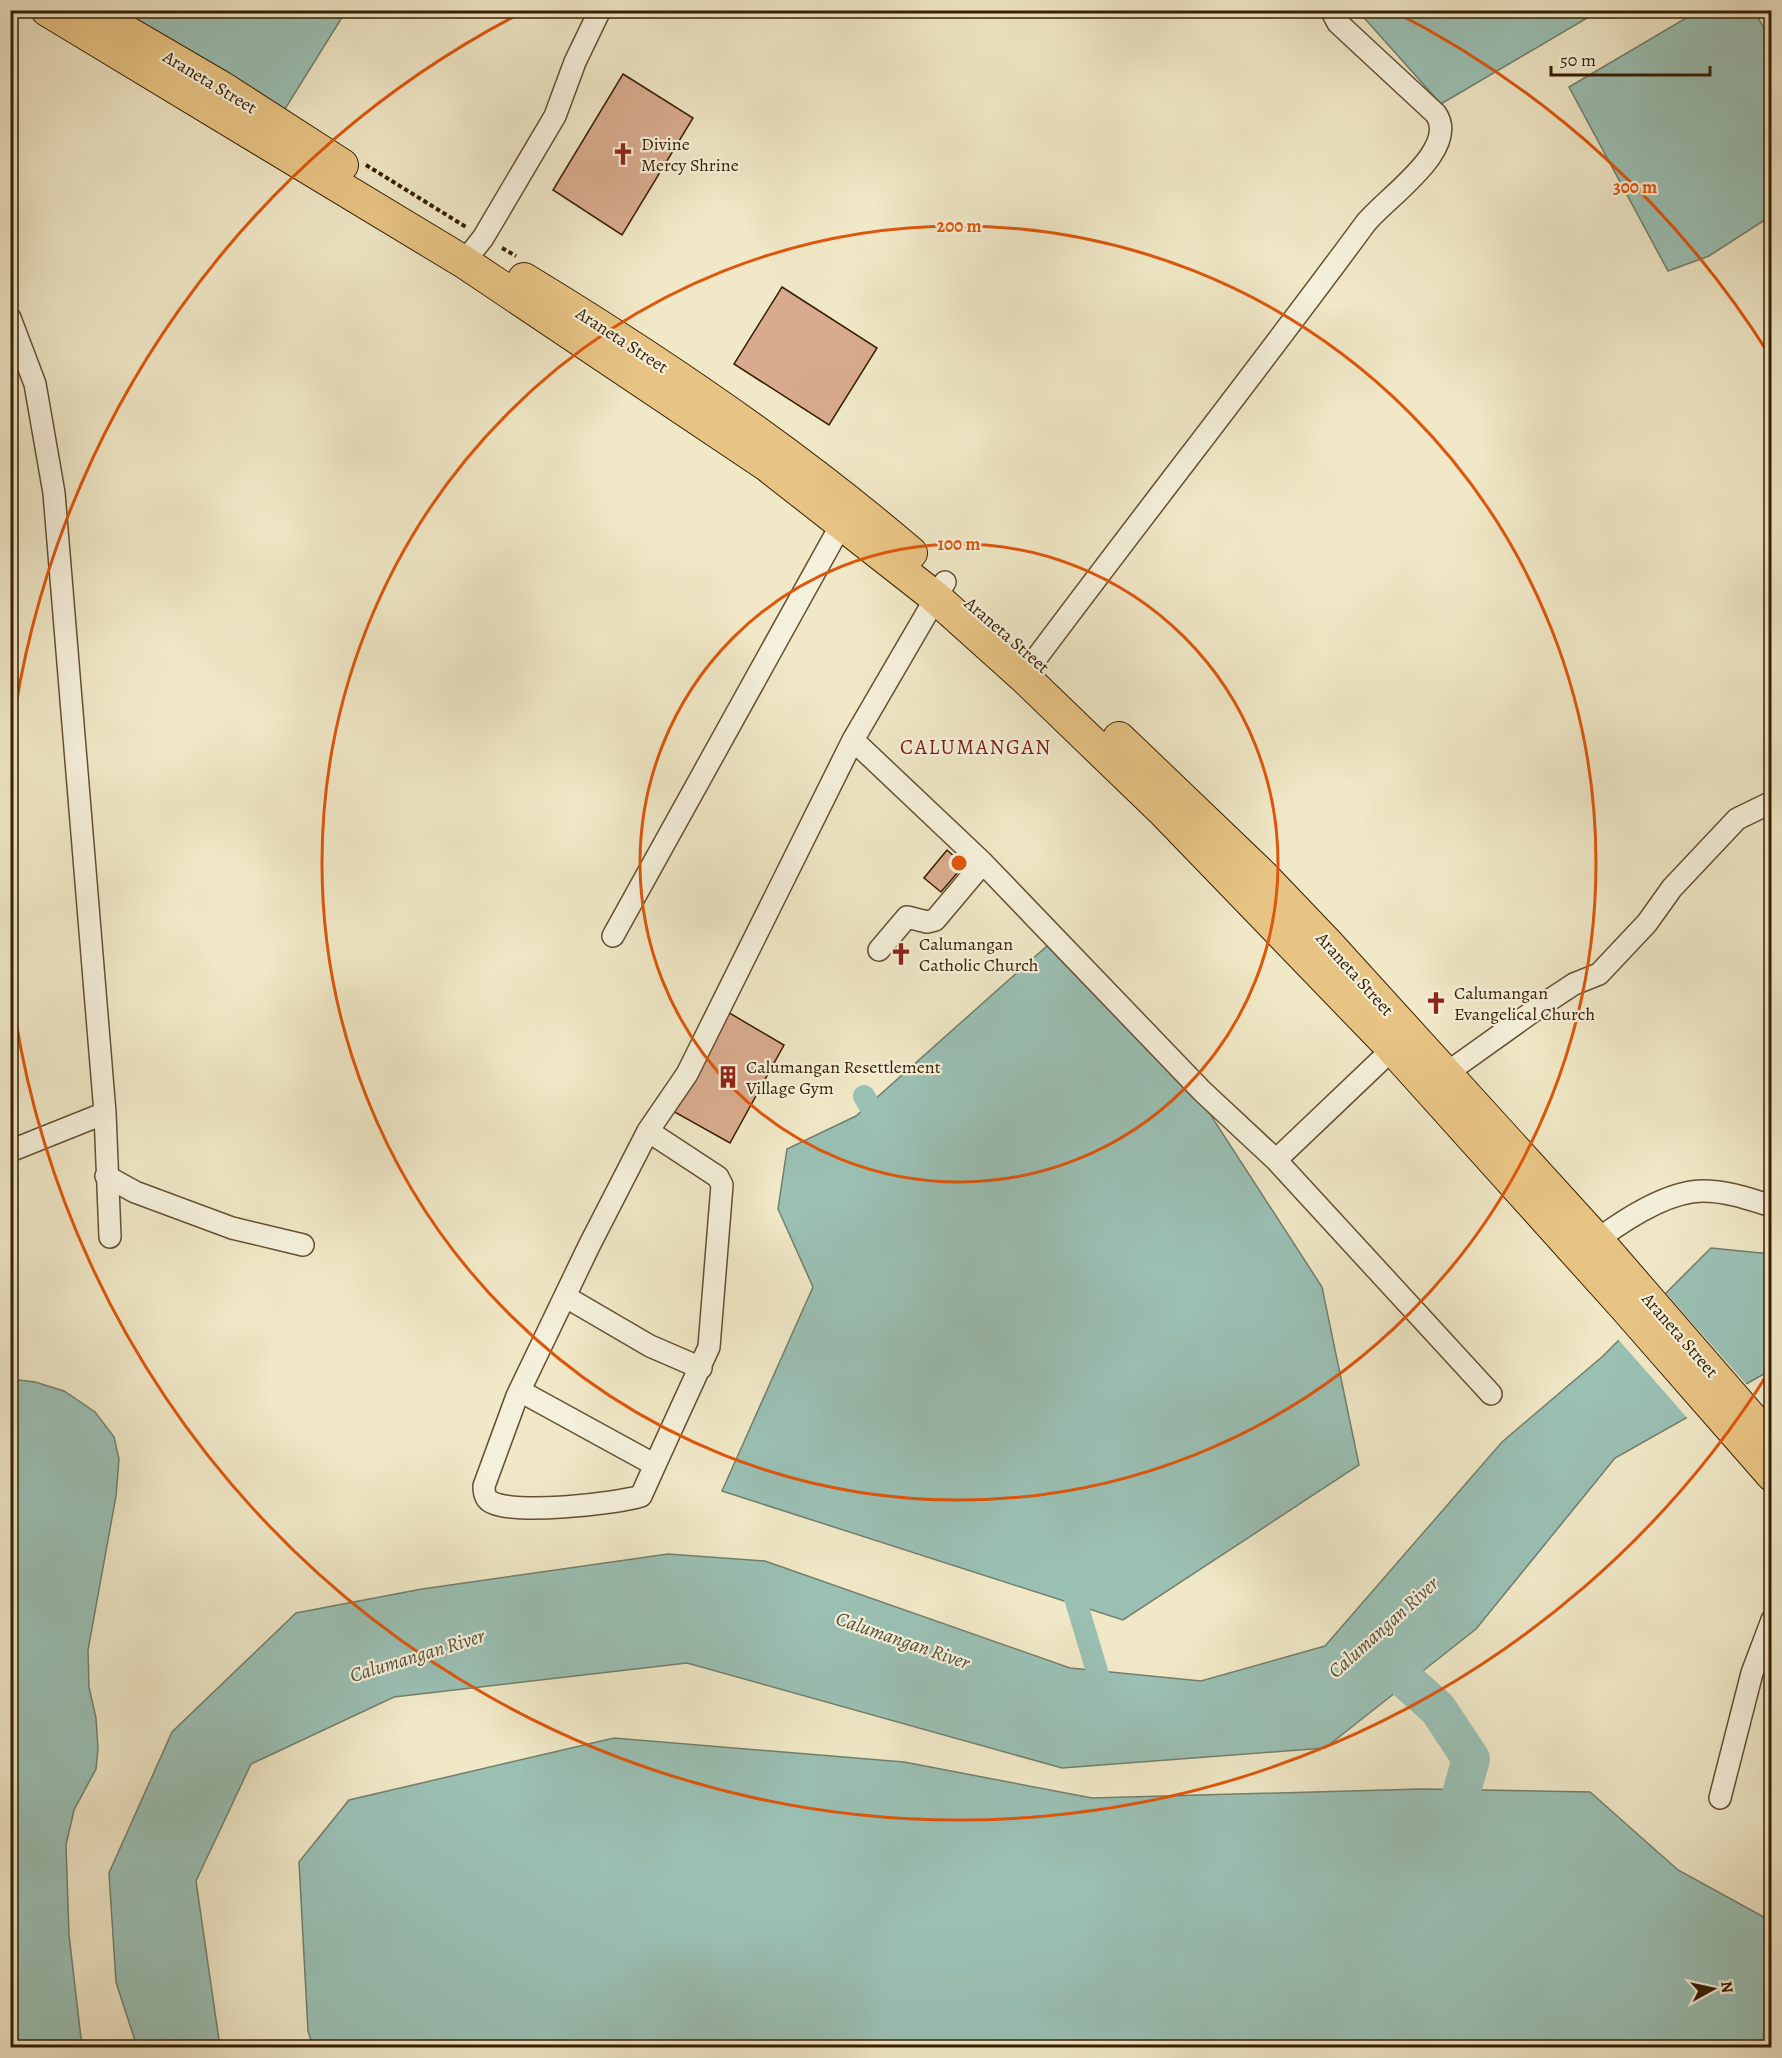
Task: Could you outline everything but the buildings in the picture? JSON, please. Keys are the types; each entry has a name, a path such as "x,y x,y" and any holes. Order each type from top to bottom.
{"highway":[{"path":"47,10 469,256 759,460 847,513 940,589 1039,656 1162,810 1401,1041 1633,1298"},
{"name":"Araneta Street","path":"89,10 221,87 469,256 684,381 780,448 847,513"},
{"name":"Araneta Street","path":"1437,1081 1597,1240 1633,1298 1731,1412 1772,1442"},
{"path":"1731,1412 1772,1475"}],"street":[{"path":"469,256 555,116 575,62 600,10"},
{"path":"1039,656 1134,526 1241,392 1369,219 1430,159 1440,139 1439,119 1338,23 1331,10"},
{"path":"10,318 35,384 54,493 105,1113 110,1237"},
{"path":"613,936 847,513"},
{"path":"648,1131 717,1177 722,1185 709,1347 701,1368 641,1496 563,1508 504,1505 490,1502 484,1493 484,1486 520,1391 589,1246 648,1131 687,1074 853,740 940,589"},
{"path":"853,740 983,862 1202,1091 1276,1160 1491,1394"},
{"path":"1437,1081 1542,1005 1574,984 1599,974 1647,924 1671,888 1737,819 1772,802"},
{"path":"879,950 903,919 907,917 927,922 935,920 983,862"},
{"path":"1276,1160 1401,1041"},
{"path":"10,1151 105,1113"},
{"path":"106,1176 135,1192 232,1228 303,1245"},
{"path":"1597,1240 1618,1224 1647,1209 1675,1197 1701,1191 1738,1195 1772,1206"},
{"path":"566,1297 650,1346 701,1368"},
{"path":"520,1391 655,1465"},
{"path":"1720,1798 1752,1673 1772,1620"}],"water":[{"path":"123,11 346,11 285,109"},
{"path":"1358,11 1599,11 1441,104"},
{"path":"1698,11 1754,11 1771,40 1771,216 1709,256 1668,271 1569,87"},
{"path":"1048,945 1208,1111 1322,1287 1359,1465 1123,1620 722,1491 813,1287 778,1209 787,1149 856,1116"},
{"name":"Calumangan River","path":"1711,1248 1771,1254 1771,1370 1615,1458 1476,1629 1325,1748 1062,1768 687,1663 394,1697 251,1764 196,1881 220,2047 137,2047 116,1982 109,1873 172,1732 296,1613 422,1589 668,1554 765,1561 1070,1668 1201,1681 1325,1646 1502,1442 1603,1356"},
{"path":"11,1379 35,1382 64,1391 95,1412 114,1437 119,1459 116,1496 88,1650 89,1687 96,1718 98,1748 96,1769 74,1810 66,1845 69,1935 82,2047 11,2047"},
{"path":"614,1738 904,1762 1092,1798 1421,1789 1590,1792 1678,1870 1771,1921 1771,2047 313,2047 308,2031 299,1862 349,1800"}],"pier":[{"path":"1664,1291 1748,1386 1689,1420 1617,1338"}],"waterway":[{"path":"864,1096 884,1131"},
{"path":"1069,1578 1105,1698"},
{"name":"Calumangan River","path":"1370,1648 1438,1709 1471,1759 1452,1825 1446,1837"}],"place":[{"name":"Divine Mercy Shrine","path":"623,154"},
{"name":"Calumangan Catholic Church","path":"901,954"},
{"name":"Calumangan Evangelical Church","path":"1436,1003"},
{"name":"Calumangan Resettlement Village Gym","path":"728,1077"}],"district":[{"name":"CALUMANGAN","path":"976,747"}]}
